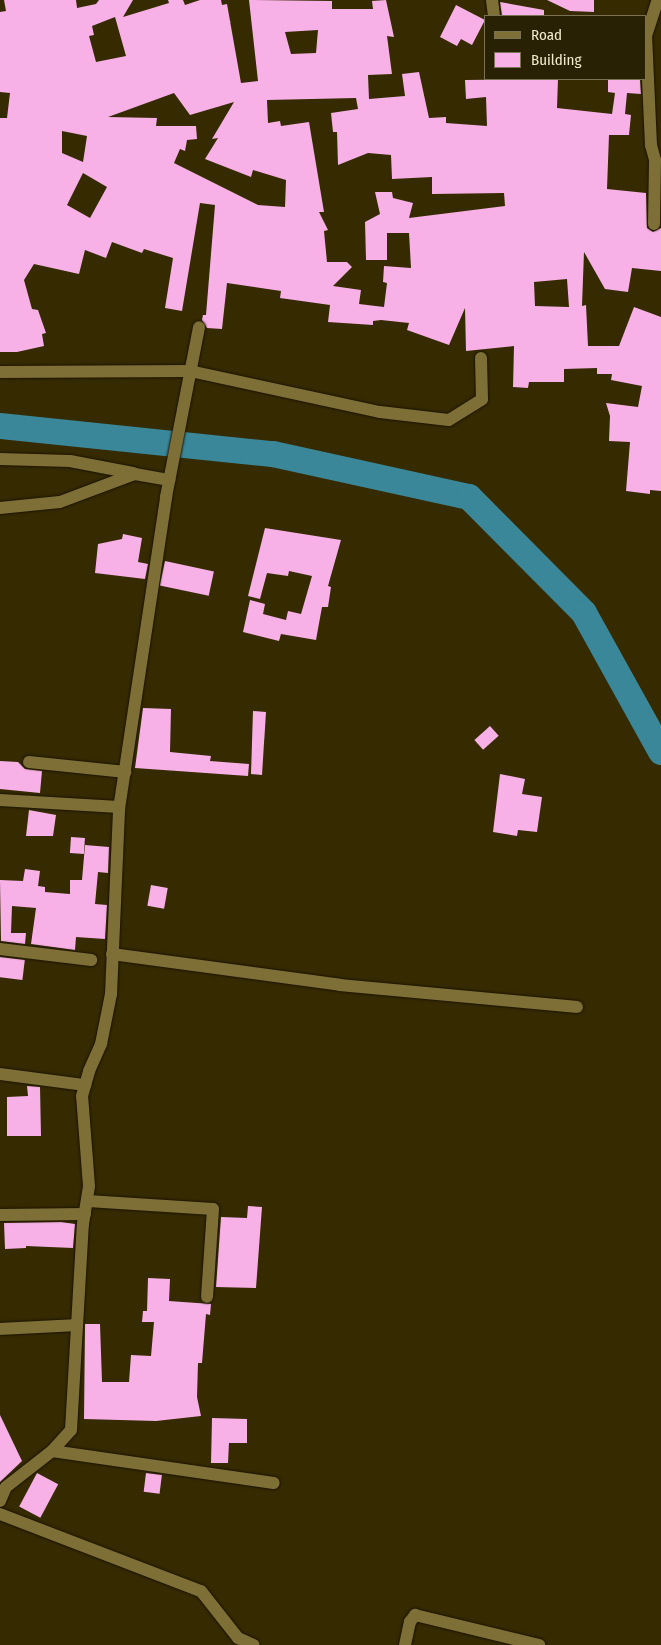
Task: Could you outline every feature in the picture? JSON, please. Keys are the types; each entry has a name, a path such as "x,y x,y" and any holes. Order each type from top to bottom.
{"street":[{"path":"492,0 494,15"},
{"path":"654,224 658,160 652,145 646,36 656,2"},
{"path":"0,1501 6,1487 52,1451 70,1430 86,1207 82,1096 102,1044 111,994 120,807 166,497 183,401 199,327"},
{"path":"0,372 190,371 380,412 449,420 482,399 481,358"},
{"path":"0,459 70,461 169,480"},
{"path":"0,508 60,502 135,474"},
{"path":"29,762 125,772"},
{"path":"0,800 120,807"},
{"path":"0,949 90,960"},
{"path":"112,954 340,985 577,1007"},
{"path":"0,1074 85,1085"},
{"path":"0,1215 86,1207 213,1208 207,1298"},
{"path":"0,1329 77,1325"},
{"path":"52,1451 274,1483"},
{"path":"0,1514 201,1592 238,1638 254,1645"},
{"path":"405,1645 410,1622 415,1615 539,1645"}],"building":[{"path":"4,0 76,0 77,8 96,4 99,0 133,0 123,17 169,3 168,0 183,0 185,5 200,0 221,0 222,5 227,4 241,83 258,81 249,0 332,1 332,9 373,9 372,1 386,0 394,37 387,36 392,74 368,75 369,99 405,96 402,74 419,72 429,118 446,117 446,123 487,126 486,97 466,99 465,80 558,80 557,108 612,114 615,93 608,92 608,80 640,80 641,94 627,93 625,114 631,115 629,135 609,135 607,189 646,193 647,228 653,232 661,228 661,271 632,268 628,292 605,289 584,252 582,306 586,305 588,346 619,346 634,307 661,317 661,491 650,490 650,494 626,491 630,442 609,441 610,416 606,403 638,407 642,386 611,380 612,374 597,374 597,368 564,369 564,382 529,382 528,388 513,387 514,346 466,351 465,308 449,345 407,330 409,323 381,320 373,321 373,325 328,322 330,305 280,298 281,291 227,283 222,329 207,328 202,320 203,315 206,315 215,205 200,203 182,311 165,308 173,258 144,249 142,253 112,242 106,258 85,250 79,274 34,264 24,280 32,309 38,310 46,333 42,334 44,346 17,352 0,352 0,118 7,118 10,93 0,92 0,12 6,11","holes":["115,17 126,56 96,62 89,36 94,35 92,26","318,30 316,53 291,54 285,32","174,93 190,115 234,102 212,139 218,138 205,159 251,177 253,170 286,180 285,207 258,205 174,163 180,149 185,151 187,140 197,139 196,126 156,126 157,118 108,117","356,98 358,109 331,113 333,132 337,132 338,165 368,153 391,155 392,179 432,177 432,194 504,193 505,206 409,218 413,203 393,198 392,192 375,192 380,214 365,222 366,260 387,260 387,233 409,233 411,268 384,266 383,282 387,283 384,307 359,304 361,290 333,286 352,267 347,262 327,262 324,231 328,230 319,212 324,212 309,122 281,126 280,121 268,123 267,100","62,131 87,136 83,162 62,153","83,173 107,187 90,218 67,205","567,279 569,307 535,306 534,282"]},
{"path":"547,0 594,0 594,12 570,11"},
{"path":"500,2 544,10 544,15 502,15"},
{"path":"456,5 483,19 483,24 472,45 461,39 457,46 440,37"},
{"path":"265,528 341,540 328,586 331,587 328,607 322,607 316,640 281,634 279,641 243,632 250,600 265,604 263,614 286,620 288,611 301,614 312,576 289,571 288,576 267,573 260,599 248,596"},
{"path":"123,534 142,538 138,562 148,564 145,579 95,573 98,544 122,539"},
{"path":"165,561 214,571 209,596 160,585"},
{"path":"143,708 171,709 170,752 211,756 210,761 249,764 248,776 135,768"},
{"path":"253,711 266,712 262,775 251,774"},
{"path":"490,726 499,736 483,750 474,740"},
{"path":"0,761 18,762 25,769 42,771 40,793 0,789"},
{"path":"500,774 525,779 522,794 542,797 537,832 518,830 517,836 493,832"},
{"path":"29,810 56,815 53,836 26,836"},
{"path":"71,837 85,838 84,854 70,853"},
{"path":"85,845 109,847 108,873 98,872 95,904 107,905 105,939 76,937 75,950 31,944 36,908 12,906 11,933 26,933 25,944 1,941 0,880 23,881 25,869 40,871 38,886 45,887 45,892 70,894 70,880 82,880"},
{"path":"151,885 168,888 164,909 147,906"},
{"path":"0,957 25,960 22,980 0,977"},
{"path":"27,1086 40,1087 41,1136 7,1136 7,1097 28,1096"},
{"path":"248,1206 262,1207 256,1288 216,1287 221,1217 247,1218"},
{"path":"61,1222 75,1224 73,1248 26,1246 26,1248 5,1249 4,1223"},
{"path":"148,1278 170,1279 169,1301 211,1304 210,1315 206,1314 202,1363 198,1363 197,1397 201,1416 156,1421 84,1419 85,1324 100,1324 102,1382 129,1382 131,1355 151,1356 154,1322 142,1322 143,1311 147,1311"},
{"path":"0,1415 22,1461 0,1482"},
{"path":"212,1418 247,1419 247,1443 229,1443 228,1463 211,1463"},
{"path":"37,1473 58,1484 40,1518 19,1507"},
{"path":"146,1473 162,1475 160,1494 144,1492"}],"waterway":[{"path":"0,426 273,454 469,497 584,613 661,752"}]}
